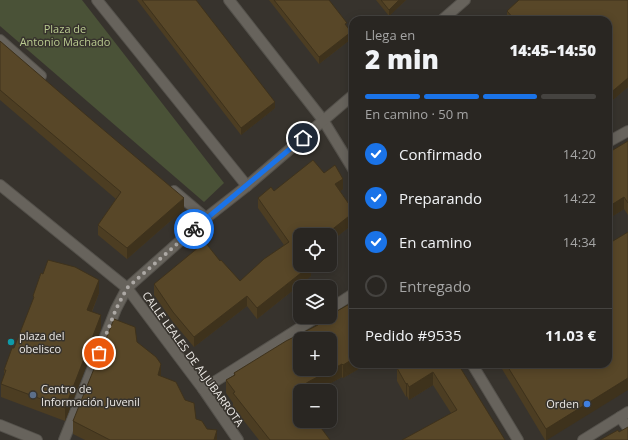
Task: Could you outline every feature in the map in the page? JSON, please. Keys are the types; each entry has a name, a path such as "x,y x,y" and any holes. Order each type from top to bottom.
{"street":[{"path":"97,0 247,186"},
{"path":"229,0 322,120 349,163"},
{"path":"447,16 465,0"},
{"path":"0,40 50,85"},
{"path":"64,440 116,309 127,288 206,218 247,186 349,97"},
{"path":"612,140 628,131"},
{"path":"163,182 206,218"},
{"name":"CALLE LEALES DE ALJUBARROTA","path":"0,185 127,288 203,389 238,440"},
{"path":"337,304 349,297"},
{"path":"203,389 306,324"},
{"path":"474,368 518,440"},
{"path":"583,440 624,414 628,428"},
{"path":"0,425 37,440"}],"green space":[{"name":"Plaza de Antonio Machado","path":"0,0 82,0 224,183 204,202 0,26"}],"building":[{"path":"142,0 196,0 275,102 241,128"},
{"path":"274,0 329,0 347,23 345,24 349,29 349,34 319,57"},
{"path":"381,0 399,0 389,10"},
{"path":"519,0 628,0 628,78 612,92 612,16 511,16 507,11"},
{"path":"0,41 184,198 127,248 98,225 121,192 0,90"},
{"path":"628,141 628,203 624,197 612,204 612,151"},
{"path":"313,160 324,173 335,165 343,179 335,184 349,204 349,216 334,228 293,228 293,272 302,272 257,308 247,296 194,337 173,312 154,284 205,242 220,261 221,260 240,281 264,259 289,242 258,198 271,187 274,191"},
{"path":"628,232 628,378 546,429 508,368 612,368 612,242"},
{"path":"48,260 75,267 99,280 87,310 101,315 65,408 1,384 6,370 4,370 12,348 14,348 34,297 33,296 41,273 43,274"},
{"path":"349,304 349,361 337,367 337,332 304,332 318,325 337,324 337,311"},
{"path":"114,319 135,327 137,342 156,357 161,364 158,375 176,382 185,400 194,403 196,419 202,421 207,429 217,430 214,440 110,440 73,421"},
{"path":"293,338 293,376 319,376 305,384 293,384 293,428 321,428 330,440 270,440 233,393 235,392 226,380 235,375 234,373"},
{"path":"397,368 460,368 505,440 402,440 457,410 433,372 409,387 407,383 406,384"},
{"path":"628,427 628,440 600,440 618,430 619,432"}],"way so far":[{"path":"99,353 116,309 127,288 194,229"}],"place":[{"name":"plaza del obelisco","path":"11,342"},
{"name":"Centro de Información Juvenil","path":"33,395"},
{"name":"Orden","path":"587,404"}],"route":[{"path":"194,229 303,138"}]}
